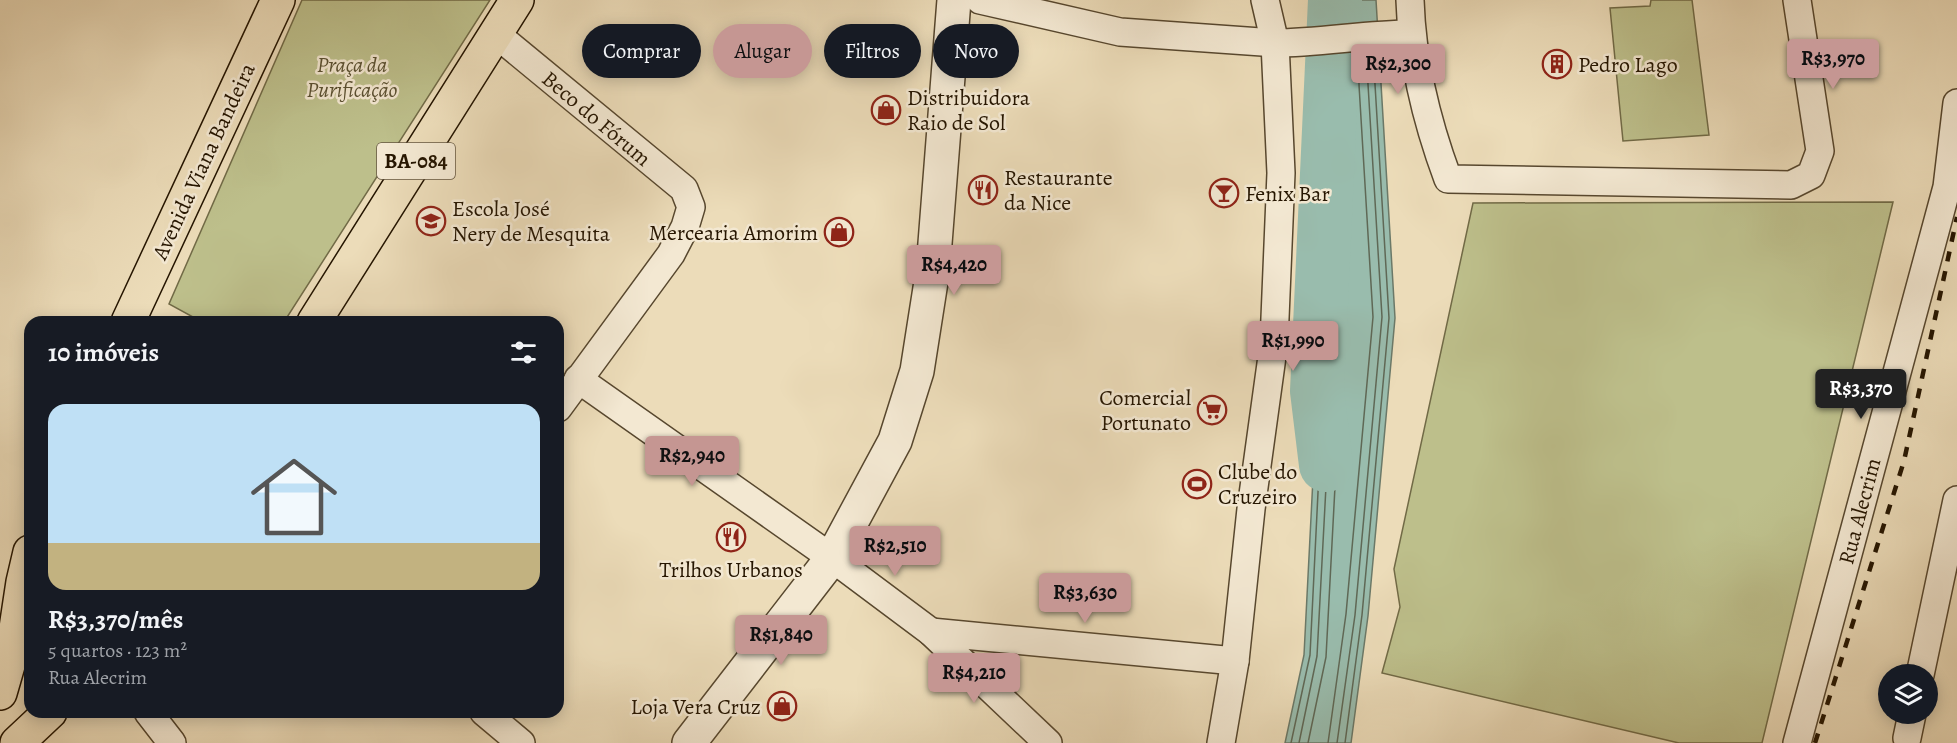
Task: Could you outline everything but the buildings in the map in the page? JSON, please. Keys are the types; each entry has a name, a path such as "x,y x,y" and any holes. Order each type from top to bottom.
{"main road":[{"name":"Avenida Viana Bandeira","path":"135,316 278,0"},
{"name":"BA-084","path":"318,316 517,0"},
{"path":"0,693 14,649 24,578"},
{"path":"17,743 44,718"}],"street":[{"path":"689,743 832,558 895,441 916,371 933,269 954,0"},
{"path":"980,0 1120,32 1286,43 1398,34"},
{"path":"1221,743 1235,661 1251,509 1274,342 1286,43 1265,0"},
{"path":"1410,0 1398,34 1419,87 1432,137 1448,179 1791,185 1811,175 1820,151 1797,0"},
{"name":"Beco do Fórum","path":"496,33 684,189 691,207 685,227 671,254 578,379"},
{"name":"Rua Alecrim","path":"1797,743 1947,187 1957,103"},
{"path":"564,399 578,379 832,558 931,632 1048,743"},
{"path":"1922,664 1957,500"},
{"path":"931,632 1235,661"},
{"path":"153,718 172,743"},
{"path":"491,718 521,743"}],"green space":[{"name":"Praça da Purificação","path":"302,0 490,0 288,316 191,316 169,304"},
{"path":"1651,0 1692,0 1709,135 1623,141 1610,8 1650,6"},
{"path":"1893,202 1762,743 1679,743 1382,673 1400,607 1394,569 1473,203"}],"water":[{"path":"1316,0 1376,0 1395,318 1368,616 1351,743 1285,743 1304,655 1329,164"}],"waterway":[{"path":"1326,465 1317,391 1335,0"}],"railway":[{"path":"1815,743 1904,461 1957,217"}],"place":[{"name":"Pedro Lago","path":"1557,64"},
{"name":"Distribuidora Raio de Sol","path":"886,110"},
{"name":"Restaurante da Nice","path":"983,190"},
{"name":"Fenix Bar","path":"1224,193"},
{"name":"Escola José Nery de Mesquita","path":"431,221"},
{"name":"Mercearia Amorim","path":"839,232"},
{"name":"Comercial Portunato","path":"1212,410"},
{"name":"Clube do Cruzeiro","path":"1197,484"},
{"name":"Trilhos Urbanos","path":"731,537"},
{"name":"Loja Vera Cruz","path":"782,706"}]}
